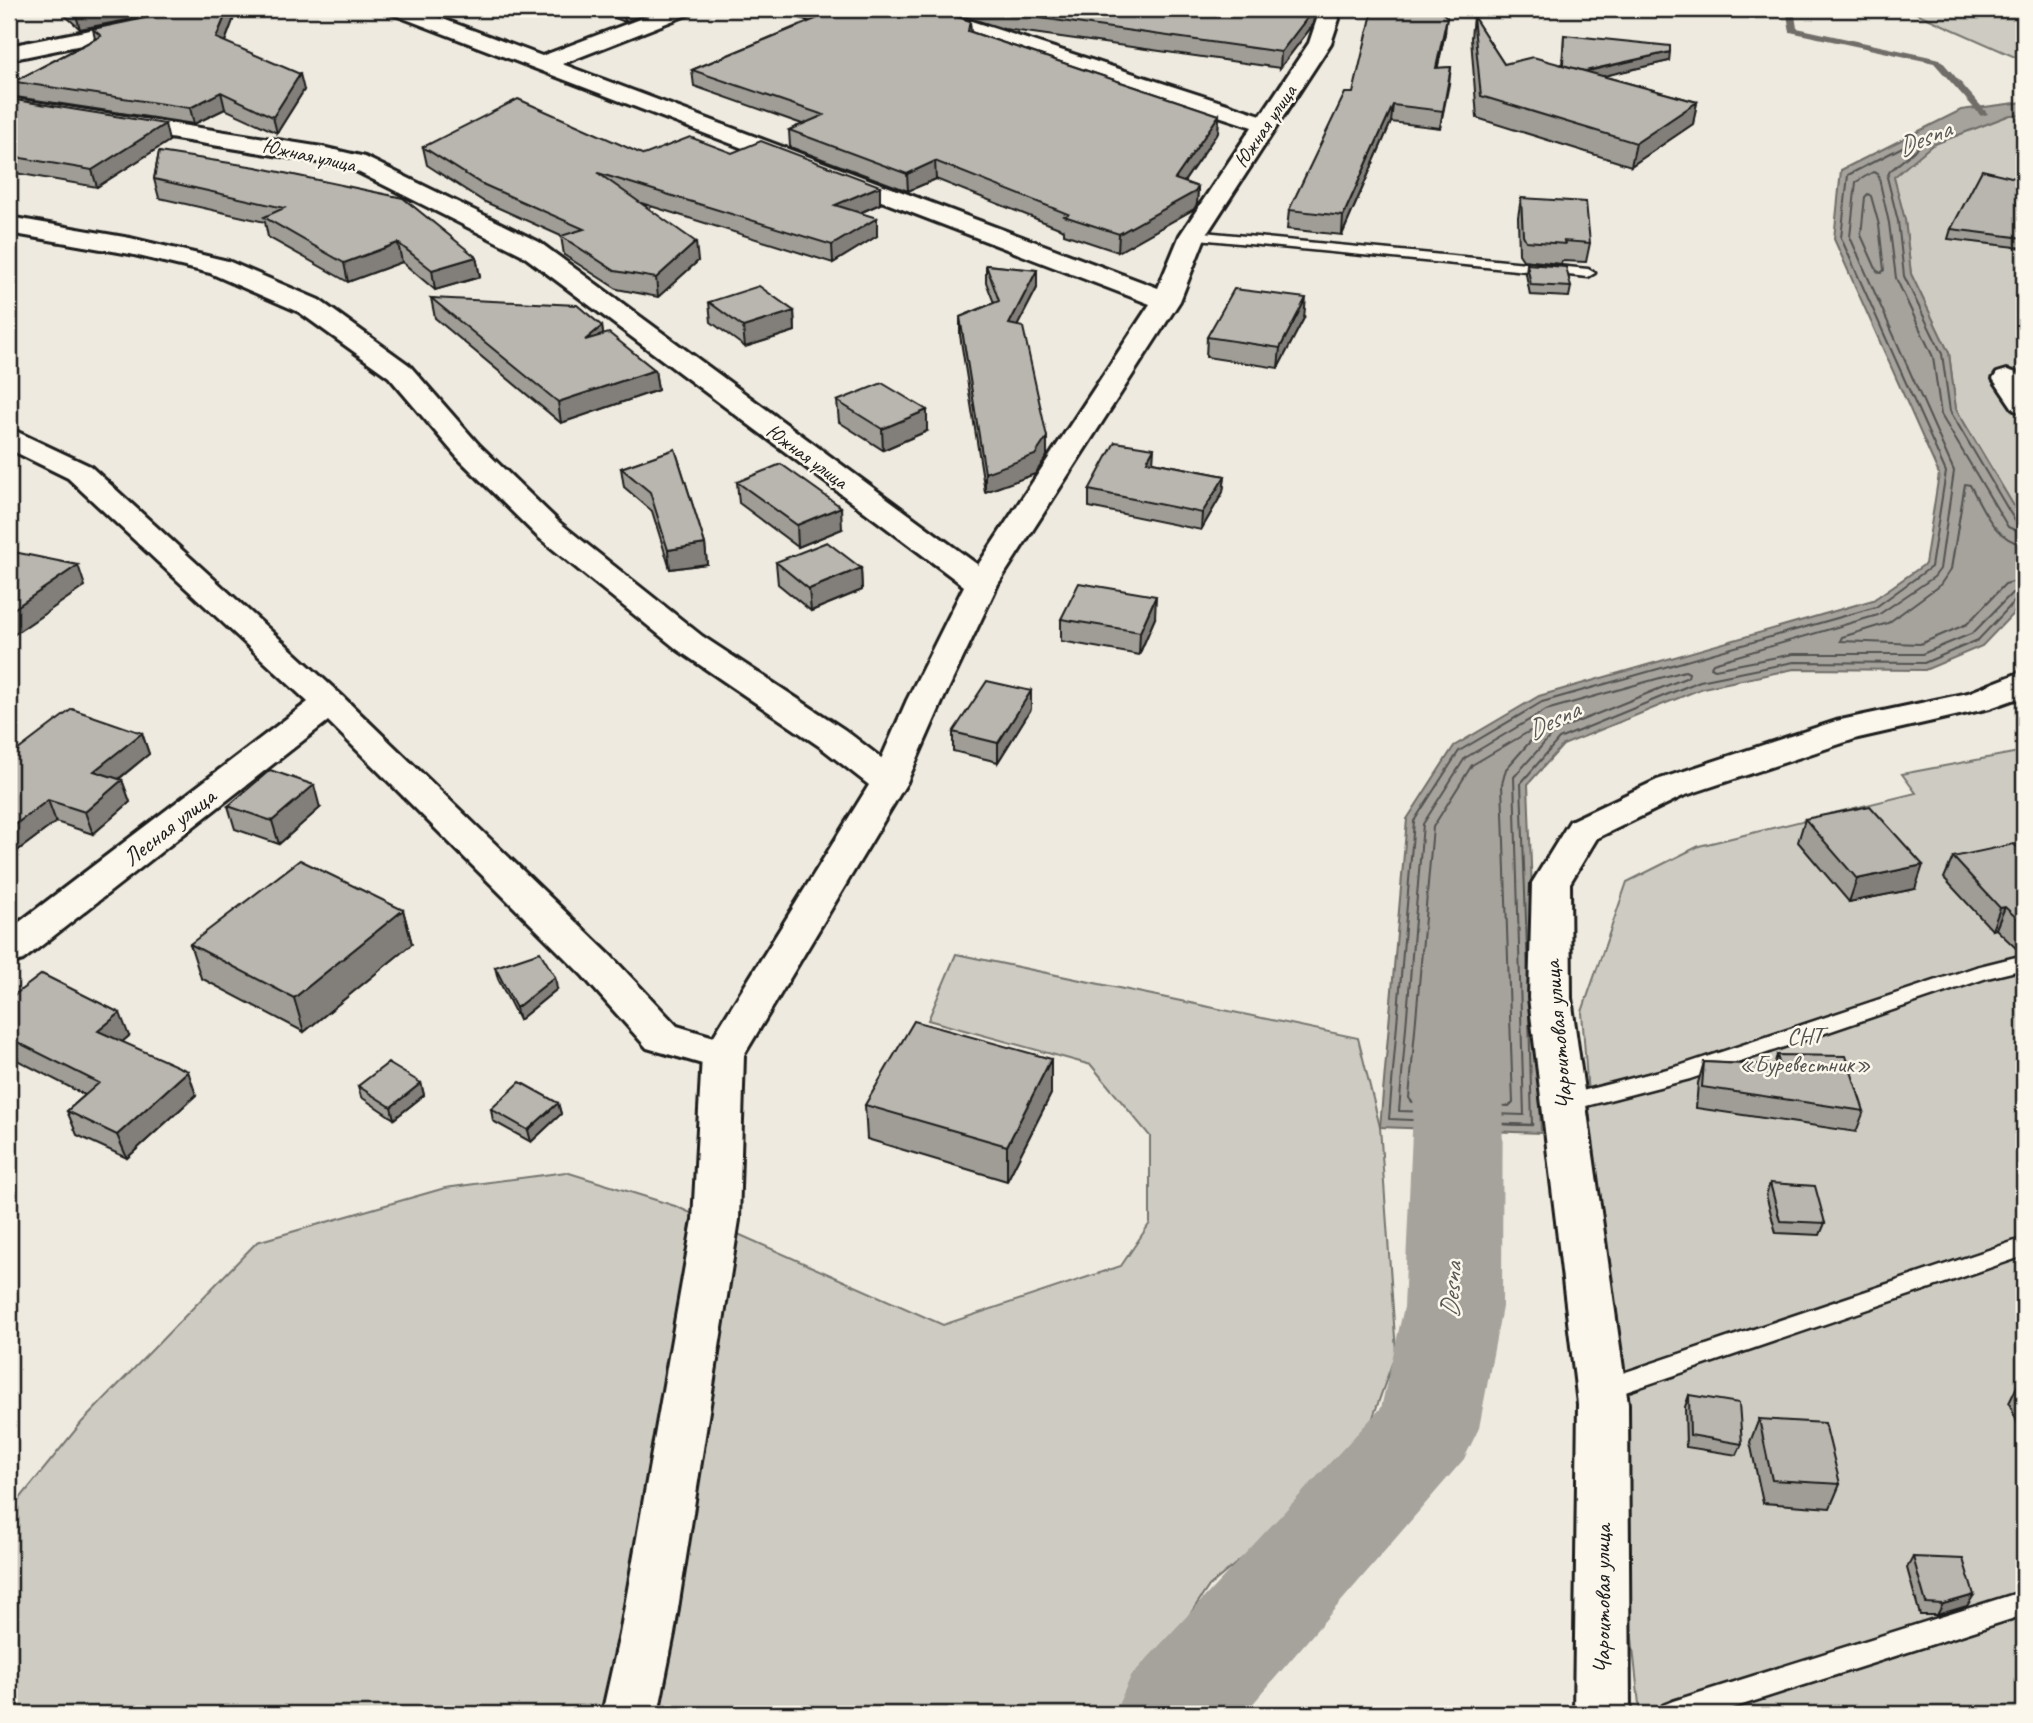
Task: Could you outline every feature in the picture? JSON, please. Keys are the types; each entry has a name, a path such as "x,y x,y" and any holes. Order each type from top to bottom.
{"street":[{"path":"9,53 227,9"},
{"path":"397,9 1166,301"},
{"path":"542,64 685,9"},
{"path":"913,9 1266,124"},
{"name":"Южная улица","path":"9,106 322,154 356,162 383,175 530,248 982,584 1166,301 1193,235 1320,43 1328,19 1324,9"},
{"path":"9,225 130,246 219,267 309,306 399,371 468,451 549,530 690,643 832,738 889,782"},
{"path":"2007,379 2024,404"},
{"path":"9,438 79,471 329,703 597,966 662,1037 723,1055"},
{"path":"631,1714 647,1634 716,1220 723,1055 889,782 925,699 982,584"},
{"name":"Чароитовая улица","path":"1602,1714 1601,1391 1550,998 1551,883 1583,830 1670,788 1849,729 1978,701 2024,681"},
{"name":"Лесная улица","path":"9,950 329,703"}],"lane":[{"path":"1193,235 1588,273"},
{"path":"1563,1104 1682,1073 1983,972 2024,962"},
{"path":"1601,1391 2024,1247"},
{"path":"1673,1714 2024,1603"}],"green space":[{"path":"1907,9 2024,9 2024,61"},
{"path":"2010,115 2024,115 2024,523 1956,409 1949,353 1911,274 1905,220 1893,177 1932,145"},
{"name":"СНТ «Буревестник»","path":"2024,751 2024,1714 1640,1714 1617,1495 1582,1012 1627,882 1699,846 1916,793 1902,774"},
{"path":"956,954 1358,1038 1380,1127 1396,1352 1357,1463 1209,1586 1123,1714 9,1714 9,1512 82,1422 257,1242 445,1188 566,1172 675,1206 943,1325 1121,1266 1150,1223 1150,1136 1091,1065 928,1020"}],"water":[{"path":"2024,102 2024,115 2010,115 1932,145 1894,177 1905,220 1911,274 1949,353 1956,409 2024,523 2024,602 1982,646 1925,670 1794,669 1703,688 1563,745 1528,784 1541,1133 1380,1127 1407,819 1454,746 1539,696 1873,600 1925,564 1939,474 1834,239 1841,170 1961,110"}],"building":[{"path":"69,9 108,9 76,15"},
{"path":"188,9 228,9 216,38 300,74 273,117 221,92 190,108 9,81 9,76 19,79 101,36 93,29"},
{"path":"818,9 933,9 970,21 968,31 1219,115 1175,179 1198,187 1195,192 1119,234 1064,216 1068,214 935,161 907,174 789,130 824,115 692,70 830,13"},
{"path":"991,9 1314,9 1281,52"},
{"path":"1373,9 1438,9 1447,17 1436,68 1451,67 1443,111 1393,105 1343,216 1289,210 1345,93 1353,93"},
{"path":"1473,16 1504,64 1533,57 1697,102 1636,143 1481,96"},
{"path":"1564,35 1670,46 1670,52 1585,71 1563,65"},
{"path":"9,99 165,124 92,170 9,156"},
{"path":"518,99 644,155 690,137 732,153 761,141 880,186 835,205 877,218 832,245 598,173 696,242 656,278 615,271 561,236 584,229 480,183 423,147"},
{"path":"159,152 256,167 403,198 476,257 432,270 398,243 344,263 264,217 284,208 154,179"},
{"path":"1982,170 2024,180 2024,238 1951,229"},
{"path":"1521,198 1586,202 1590,243 1526,241 1523,235"},
{"path":"1527,264 1566,267 1571,287 1531,285"},
{"path":"986,265 1037,270 1009,324 1023,327 1047,437 1035,455 985,473 960,317 999,301"},
{"path":"759,286 794,311 743,327 709,302"},
{"path":"1234,289 1306,298 1280,348 1207,337"},
{"path":"431,298 577,305 602,326 585,340 609,333 655,370 558,402"},
{"path":"882,383 927,410 882,429 837,401"},
{"path":"1115,442 1154,448 1147,461 1225,476 1202,513 1089,490"},
{"path":"675,449 705,544 668,550 650,492 621,468"},
{"path":"781,464 841,507 797,525 737,482"},
{"path":"827,542 861,568 809,589 776,562"},
{"path":"9,551 78,565 9,612"},
{"path":"1079,583 1156,596 1140,632 1061,619"},
{"path":"987,681 1031,691 998,743 953,732"},
{"path":"72,709 142,733 94,771 122,780 85,812 48,800 9,829 9,757"},
{"path":"270,770 314,785 272,821 228,806"},
{"path":"1870,806 1923,865 1857,879 1805,819"},
{"path":"2014,844 2024,854 2024,925 2005,907 2000,908 1953,857"},
{"path":"300,860 403,910 294,998 190,944"},
{"path":"540,952 555,977 516,1008 495,967"},
{"path":"42,974 120,1013 98,1031 188,1071 117,1135 67,1111 99,1083 9,1038 9,999"},
{"path":"914,1021 1051,1059 1007,1146 865,1105"},
{"path":"1777,1055 1846,1056 1864,1111 1702,1087 1704,1062 1780,1066"},
{"path":"388,1063 421,1083 391,1107 358,1086"},
{"path":"520,1082 558,1103 528,1130 491,1109"},
{"path":"1770,1183 1815,1186 1825,1223 1780,1221"},
{"path":"1689,1395 1739,1403 1742,1444 1690,1435"},
{"path":"1759,1419 1825,1423 1840,1484 1772,1480"},
{"path":"1913,1557 1963,1559 1974,1595 1943,1604 1926,1603"}],"waterway":[{"path":"1790,9 1793,30 1937,61 1984,114"},
{"name":"Desna","path":"1171,1714 1428,1428 1453,1307 1460,1023"}]}
